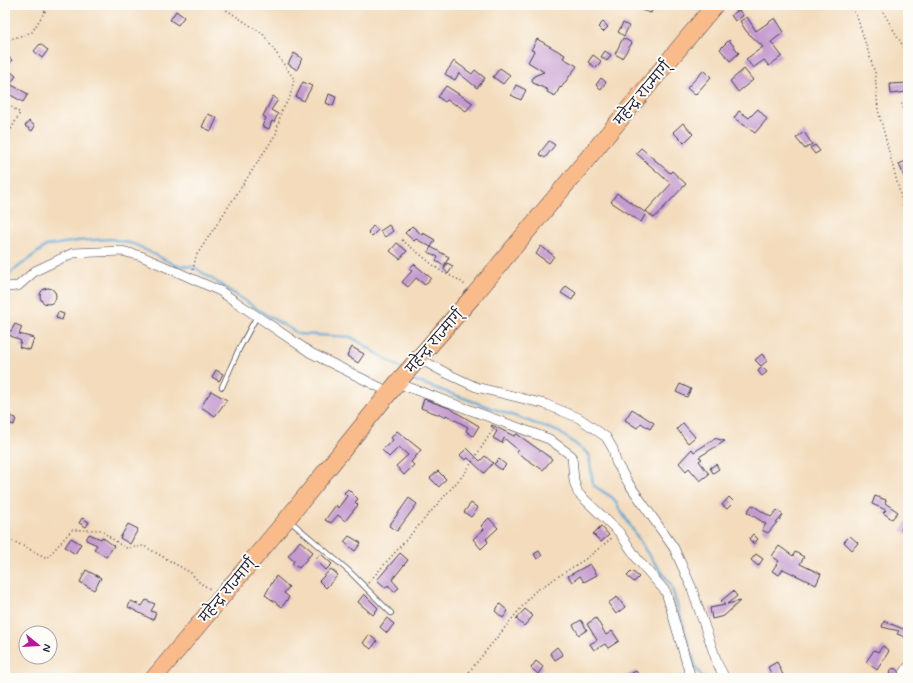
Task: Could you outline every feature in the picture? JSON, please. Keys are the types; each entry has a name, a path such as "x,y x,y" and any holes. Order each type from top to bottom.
{"highway":[{"name":"महेन्द्र राज्मार्ग्","path":"154,678 287,519 396,384 475,294 715,5"}],"street":[{"path":"5,287 18,286 35,271 73,253 122,251 141,256 220,291 258,315 311,353 550,439 572,456 574,481 578,493 619,532 638,560 666,592 691,678"},
{"path":"417,360 476,386 545,404 579,418 606,437 613,449 616,462 629,484 674,548 692,586 718,665 725,678"},
{"path":"901,678 908,667"}],"lane":[{"path":"222,387 239,349 258,315"},
{"path":"287,519 333,556 391,613"}],"path":[{"path":"5,41 32,32 49,5"},
{"path":"189,277 194,267 196,256 276,134 281,112 290,97 294,80 263,34 218,5"},
{"path":"850,5 857,17 876,73 878,110 908,224"},
{"path":"879,5 902,46 908,66"},
{"path":"908,98 902,104 908,120"},
{"path":"5,102 20,113 5,140"},
{"path":"402,240 442,272 459,280 475,294"},
{"path":"365,587 465,473 500,420"},
{"path":"5,538 47,558 72,530 100,530 125,548 144,546 191,573 200,583 222,596"},
{"path":"464,678 534,592 587,558 619,532"}],"building":[{"path":"642,5 653,5 651,13 641,10"},
{"path":"739,10 743,16 735,21 731,15"},
{"path":"176,11 184,17 178,25 170,20"},
{"path":"747,17 756,31 775,18 784,32 771,42 782,56 769,66 764,60 753,68 746,59 763,47 746,31 740,21"},
{"path":"603,22 608,27 603,32 598,27"},
{"path":"623,23 629,26 624,36 618,32"},
{"path":"623,38 632,43 622,58 615,54"},
{"path":"537,39 565,55 563,58 577,66 561,88 560,87 555,96 547,92 548,90 533,83 532,80 534,76 544,72 528,62 534,51 531,50"},
{"path":"729,40 739,53 730,61 720,49"},
{"path":"40,44 48,50 42,58 34,51"},
{"path":"605,51 611,55 607,61 601,57"},
{"path":"294,53 302,58 297,70 288,64"},
{"path":"5,54 12,60 6,68 16,76 10,84 28,94 23,102 5,92"},
{"path":"593,55 601,61 596,68 588,62"},
{"path":"454,61 472,74 475,70 485,78 477,88 459,73 455,80 445,74"},
{"path":"500,68 510,75 503,84 493,77"},
{"path":"744,69 753,80 738,92 730,81"},
{"path":"704,70 711,77 695,95 687,88"},
{"path":"601,78 606,82 601,89 596,85"},
{"path":"303,82 312,86 304,101 296,97"},
{"path":"908,83 908,92 891,94 890,84"},
{"path":"516,85 526,90 521,100 511,95"},
{"path":"446,86 473,103 466,111 456,104 447,100 445,102 438,97"},
{"path":"329,94 336,97 333,106 326,103"},
{"path":"273,96 278,100 271,110 278,114 274,122 272,121 269,129 262,126 266,118 263,116"},
{"path":"758,109 767,119 755,133 734,118 739,111 749,118"},
{"path":"208,114 217,118 211,131 202,127"},
{"path":"29,121 35,126 32,131 25,126"},
{"path":"683,123 693,134 684,143 673,132"},
{"path":"804,132 812,144 805,149 796,138"},
{"path":"549,141 555,145 545,158 539,154"},
{"path":"815,145 820,151 815,154 810,148"},
{"path":"641,148 670,173 672,171 686,184 654,218 646,211 671,184 636,153"},
{"path":"908,160 908,186 899,164"},
{"path":"617,193 646,213 641,222 611,202"},
{"path":"389,225 393,231 385,237 380,231"},
{"path":"373,226 378,230 372,236 368,232"},
{"path":"412,226 422,235 423,233 435,240 431,247 416,239 414,241 405,233"},
{"path":"397,243 407,251 400,259 390,251"},
{"path":"541,246 554,256 549,263 536,254"},
{"path":"431,247 449,257 444,266 436,261 438,257 428,252"},
{"path":"447,263 453,266 448,274 444,269"},
{"path":"414,264 431,278 425,285 416,278 408,287 402,282 412,271 409,269"},
{"path":"566,286 576,293 572,300 561,293"},
{"path":"45,288 51,288 56,293 54,302 51,304 45,304 40,299 40,293"},
{"path":"58,312 64,314 62,320 56,318"},
{"path":"15,324 22,327 19,334 34,338 30,350 19,347 21,341 5,333 5,330 11,331"},
{"path":"352,347 364,354 358,363 347,356"},
{"path":"762,354 767,361 761,366 755,360"},
{"path":"762,367 767,372 762,376 758,371"},
{"path":"216,370 223,374 219,381 212,377"},
{"path":"680,384 691,389 687,397 676,392"},
{"path":"211,391 227,400 215,416 201,407"},
{"path":"424,399 449,408 479,426 473,436 466,431 468,427 446,415 445,417 421,408"},
{"path":"632,409 654,423 650,429 641,423 637,428 625,420"},
{"path":"6,415 16,418 14,425 5,422"},
{"path":"683,423 695,437 688,443 677,429"},
{"path":"492,425 514,436 517,434 552,459 543,470 516,452 518,450 504,438 502,443 493,438 497,431 491,426"},
{"path":"397,431 421,450 411,462 414,465 404,475 396,466 408,455 399,447 389,457 382,450 393,440 391,438"},
{"path":"714,438 725,441 699,457 702,459 699,461 709,474 700,481 689,468 686,471 679,463 692,449 694,452"},
{"path":"467,448 480,461 485,456 493,463 484,473 468,458 465,460 460,455"},
{"path":"499,459 506,465 501,470 494,464"},
{"path":"716,464 719,469 713,473 710,468"},
{"path":"438,471 446,479 439,487 430,478"},
{"path":"348,489 358,499 355,502 358,505 345,521 338,515 331,523 325,520 336,505 338,508 347,496 344,493"},
{"path":"875,496 886,500 885,503 898,512 892,519 883,513 886,510 872,504"},
{"path":"729,497 734,502 727,509 722,505"},
{"path":"409,498 417,504 397,531 389,526"},
{"path":"471,503 478,508 471,517 464,512"},
{"path":"752,505 771,517 777,510 783,515 768,533 762,530 766,524 747,512"},
{"path":"82,518 89,522 86,527 79,523"},
{"path":"489,518 498,528 486,539 488,542 481,549 473,539 484,529 481,526"},
{"path":"908,519 908,535 901,530"},
{"path":"128,524 138,529 130,544 120,538"},
{"path":"601,526 609,535 601,542 593,534"},
{"path":"89,534 101,539 102,537 114,546 106,557 94,549 97,545 86,540"},
{"path":"753,534 758,539 754,544 749,539"},
{"path":"349,536 361,543 355,551 344,542"},
{"path":"850,536 858,543 852,550 844,542"},
{"path":"71,538 81,544 75,554 65,547"},
{"path":"300,541 313,552 299,568 292,564 294,561 288,556"},
{"path":"779,546 793,556 795,552 804,557 800,564 821,574 816,585 783,569 779,575 772,571 779,561 772,556"},
{"path":"539,551 542,556 537,559 534,554"},
{"path":"400,553 408,560 392,580 399,588 394,592 388,585 386,588 377,580"},
{"path":"321,554 332,564 326,570 315,559"},
{"path":"756,554 763,559 758,566 751,560"},
{"path":"590,564 597,575 584,582 580,576 572,582 568,576"},
{"path":"331,569 338,575 326,588 319,581"},
{"path":"86,570 101,578 94,590 80,582"},
{"path":"632,571 639,577 634,582 627,576"},
{"path":"276,576 289,587 284,593 289,597 282,607 265,595"},
{"path":"733,591 737,596 727,604 740,601 724,616 712,619 710,608 725,605 721,601"},
{"path":"364,594 378,608 373,615 358,602"},
{"path":"617,597 625,607 616,614 608,603"},
{"path":"146,600 155,604 151,611 156,613 153,620 128,607 131,601 142,606"},
{"path":"500,604 508,611 503,618 495,611"},
{"path":"525,609 533,616 524,626 516,619"},
{"path":"387,618 394,624 387,633 380,627"},
{"path":"596,618 606,635 612,631 619,641 608,648 605,644 594,650 590,644 597,640 587,624"},
{"path":"581,620 587,630 579,635 573,625"},
{"path":"884,621 908,631 908,638 897,634 899,631 882,627"},
{"path":"369,635 377,641 371,649 363,643"},
{"path":"883,646 889,651 877,670 866,662 874,650 878,652"},
{"path":"557,647 563,655 555,660 550,653"},
{"path":"536,661 543,667 538,674 531,668"},
{"path":"777,662 783,675 773,678 768,667"},
{"path":"892,669 896,669 898,673 896,677 892,677 890,675 890,671"},
{"path":"636,671 640,678 621,678"}],"waterway":[{"path":"5,277 46,246 77,241 111,239 134,244 175,265 194,267 265,314 299,334 351,337 402,369"},
{"path":"409,377 413,380 559,432 589,454 593,485 613,498 646,551 671,585 696,668 703,678"}]}
